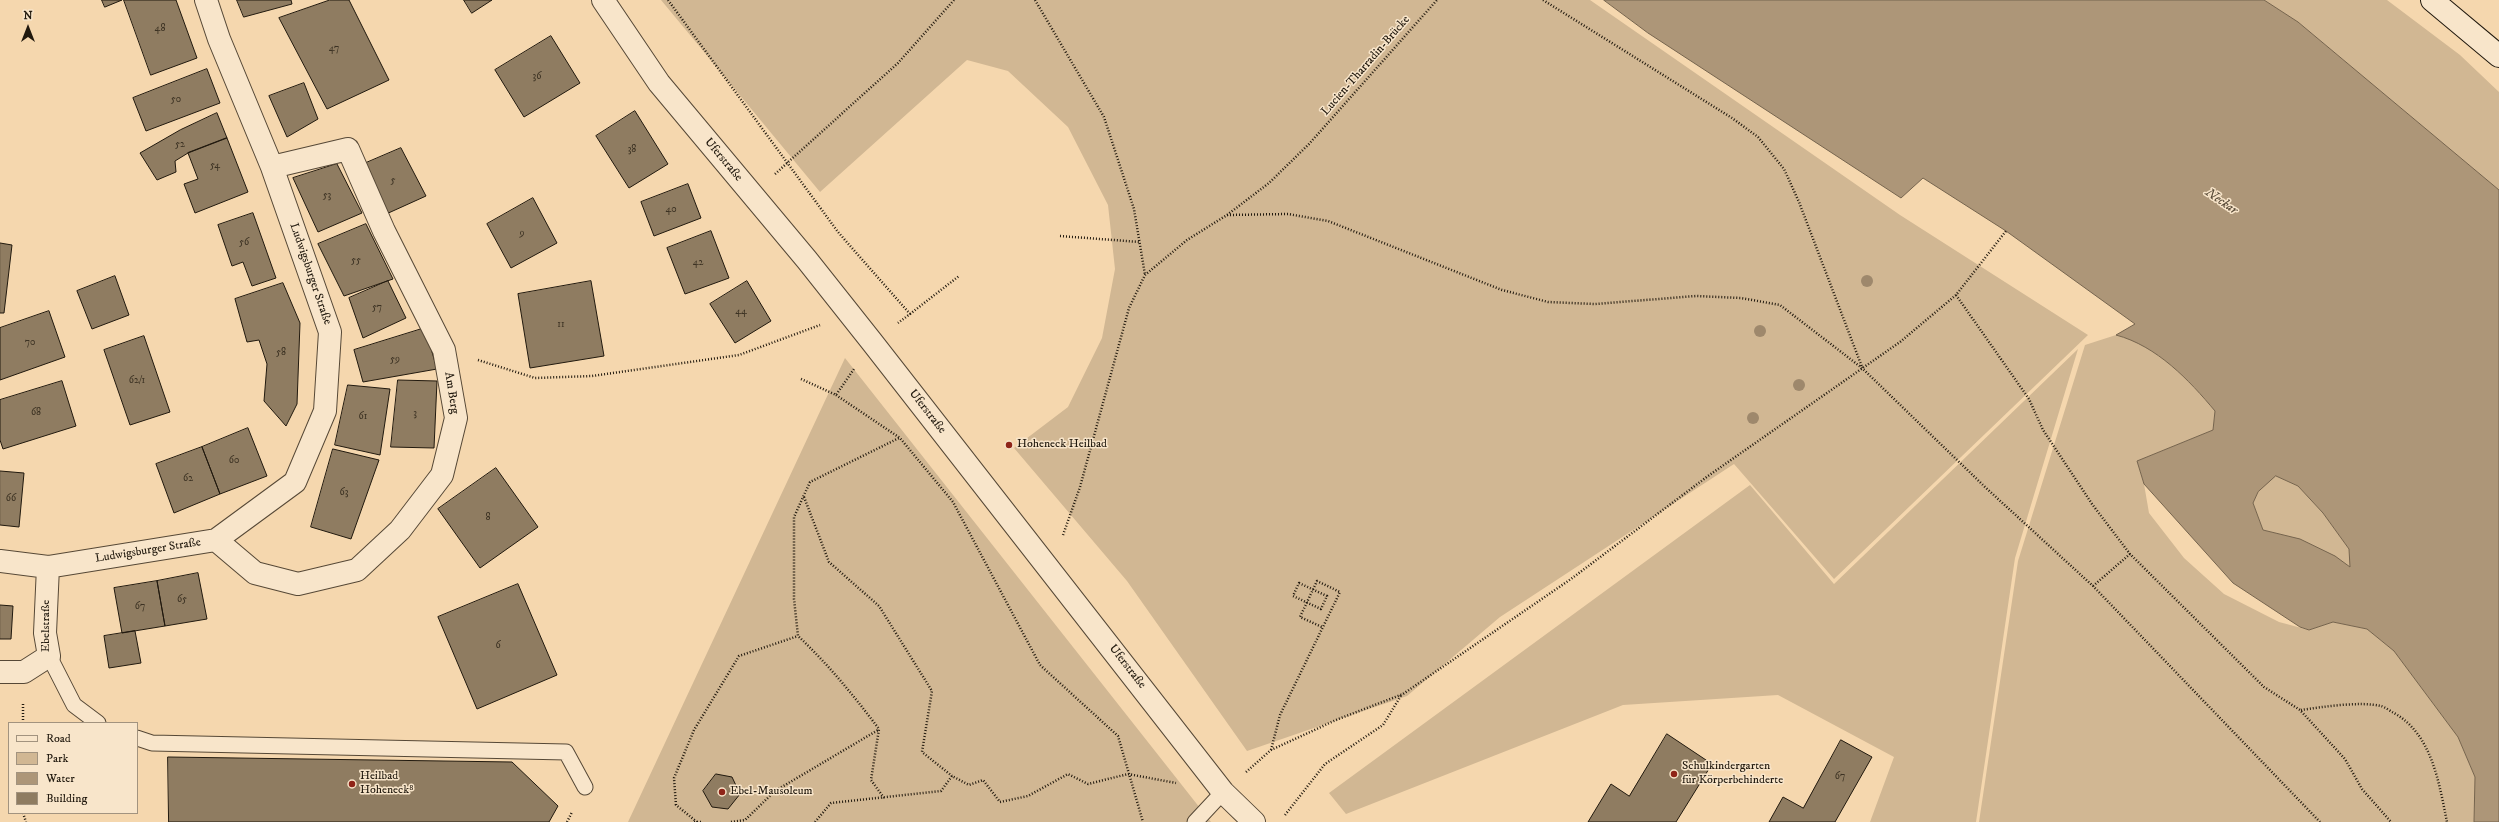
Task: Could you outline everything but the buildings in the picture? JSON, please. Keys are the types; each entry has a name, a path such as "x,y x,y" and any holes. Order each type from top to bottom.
{"street":[{"name":"Ludwigsburger Straße","path":"0,561 48,567 216,540 295,482 325,411 330,332 272,167 219,39 206,0"},
{"name":"Uferstraße","path":"603,0 659,83 850,314 1224,792 1254,822"},
{"path":"2432,0 2499,56"},
{"name":"Am Berg","path":"216,540 255,573 298,584 356,570 400,530 442,475 456,418 444,350 384,231 348,149 272,167"},
{"name":"Ebelstraße","path":"0,672 24,672 49,656 44,633 48,567"}],"lane":[{"path":"49,656 74,705 97,722"},
{"path":"138,738 152,743 566,752 584,787"},
{"path":"1195,822 1224,792"}],"path":[{"path":"668,0 838,232 910,314"},
{"path":"753,195 898,63 954,0"},
{"path":"1035,0 1104,117 1134,208 1145,275 1129,308 1080,487 1051,570"},
{"name":"Lucien-Tharradin-Brücke","path":"1145,275 1187,240 1227,215 1269,183 1310,144 1437,0"},
{"path":"1543,0 1732,118 1758,137 1784,169 1799,202 1862,368"},
{"path":"1227,215 1288,214 1328,221 1502,290 1548,302 1595,304 1696,296 1741,298 1780,305 1862,368 1985,487 2092,586 2320,822"},
{"path":"804,497 829,562 878,606 932,691 922,752 952,776 969,785 983,780 1000,802 1028,796 1068,774 1088,784 1128,774 1224,792 1271,750 1336,720 1403,694 1571,579 1708,476 1900,342 1956,295 2006,231"},
{"path":"1060,236 1140,242"},
{"path":"836,395 872,342 959,276"},
{"path":"1956,295 2030,399 2043,430 2092,504 2130,554 2264,688 2300,710 2345,759 2362,790 2390,822"},
{"path":"444,350 535,378 592,376 739,355 850,314"},
{"path":"801,379 836,395 900,438 953,502 1040,665 1118,736 1143,822"},
{"path":"884,798 871,780 878,729 845,685 820,656 798,636 794,599 794,517 810,482 900,438"},
{"path":"2092,586 2130,554"},
{"path":"1271,750 1280,715 1340,592 1317,581 1300,616 1322,627"},
{"path":"1299,583 1313,590 1327,596 1321,609 1293,596 1299,583"},
{"path":"702,822 696,822 676,805 674,778 694,730 739,656 798,636"},
{"path":"1284,816 1325,764 1383,725 1403,694"},
{"path":"2300,710 2345,705 2381,706 2406,720 2424,743 2436,771 2447,822"},
{"path":"731,822 745,820 774,791 878,729"},
{"path":"815,822 831,803 941,791 952,776"}],"green space":[{"path":"661,0 1590,0 1900,215 2088,335 1834,579 1734,464 1500,617 1407,696 1247,751 1127,581 1014,448 1068,407 1102,338 1115,269 1108,205 1068,127 1008,71 967,60 820,192"},
{"path":"2264,0 2387,0 2460,55 2499,92 2499,190 2298,22"},
{"path":"2116,335 2131,340 2159,356 2183,376 2215,411 2213,430 2137,461 2144,484 2149,513 2184,558 2224,594 2279,622 2309,630 2333,622 2367,629 2394,651 2458,737 2475,777 2474,822 1979,822 2018,561 2085,345"},
{"path":"2078,349 2015,558 1976,822 1870,822 1894,757 1778,695 1623,705 1346,814 1329,793 1750,485 1834,584"},
{"path":"845,358 1211,822 628,822"},
{"path":"2276,476 2298,486 2323,513 2349,549 2351,568 2330,554 2309,544 2287,536 2263,530 2253,503 2258,492"}],"water":[{"name":"Neckar","path":"1604,0 2264,0 2298,22 2499,190 2499,822 2474,822 2475,777 2458,737 2394,651 2367,629 2333,622 2309,630 2300,627 2233,583 2144,484 2137,461 2213,430 2215,411 2183,376 2158,356 2131,340 2116,335 2135,324 2006,231 1923,178 1901,198 1648,33","holes":["2276,476 2298,486 2323,513 2349,549 2350,567 2335,556 2300,539 2263,530 2253,503 2258,492"]}],"place":[{"name":"Hoheneck Heilbad","path":"1009,445"},
{"name":"Schulkindergarten für Körperbehinderte","path":"1674,774"},
{"name":"Heilbad Hoheneck⁸","path":"352,784"},
{"name":"Ebel-Mausoleum","path":"722,792"}]}
